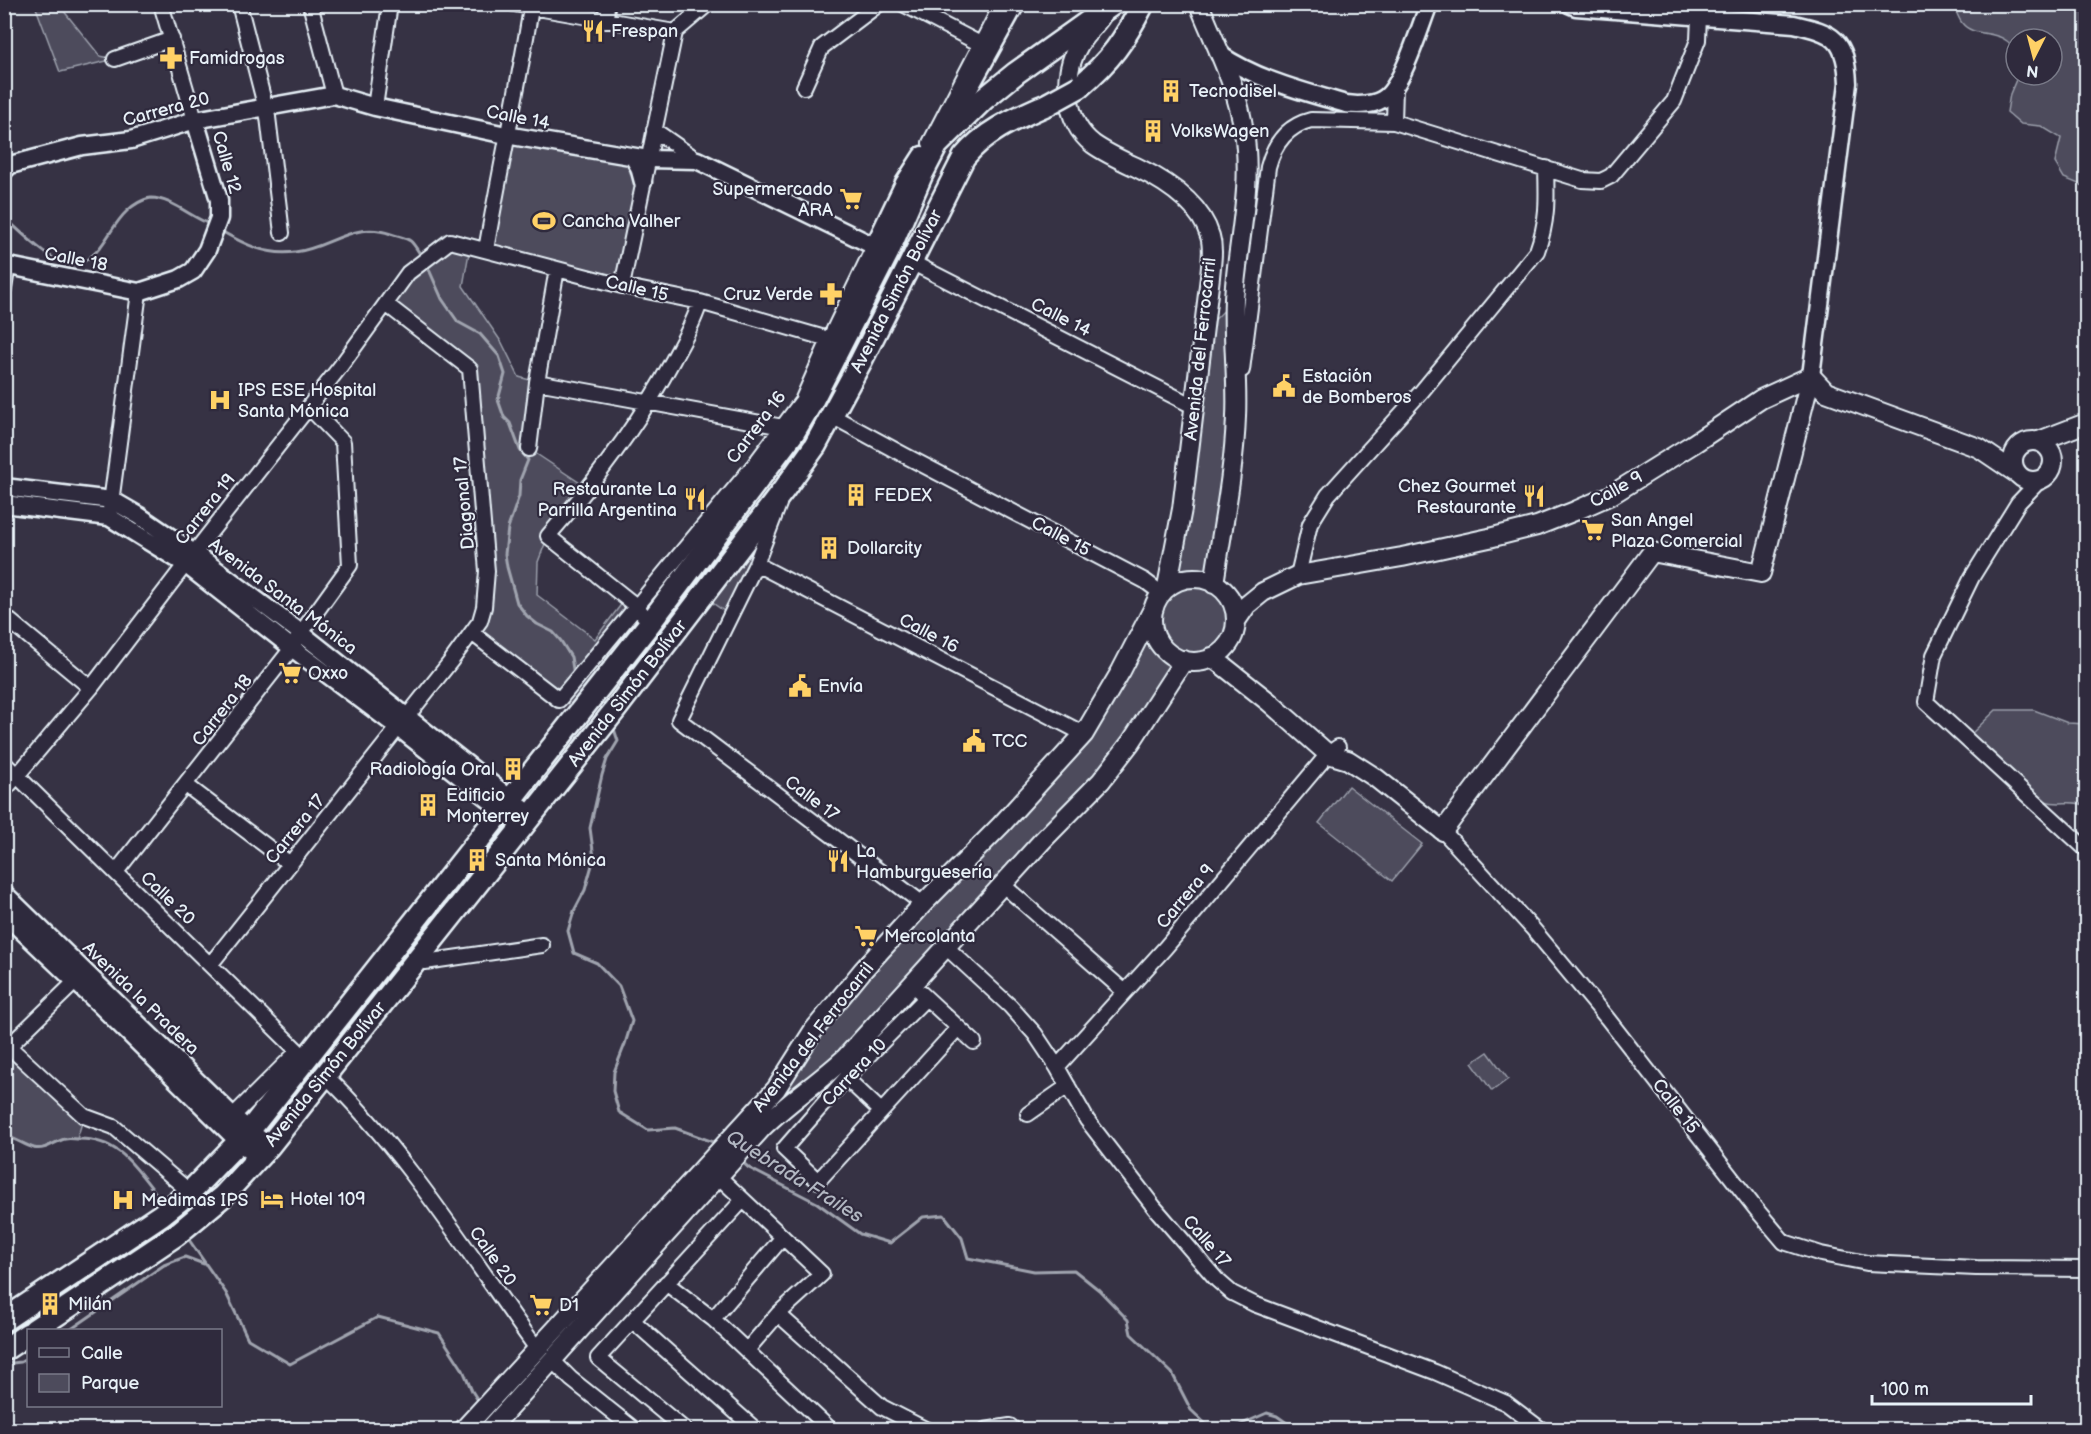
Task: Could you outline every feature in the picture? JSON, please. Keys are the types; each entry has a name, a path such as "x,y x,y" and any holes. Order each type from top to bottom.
{"main road":[{"name":"Avenida Simón Bolívar","path":"35,1329 176,1235 238,1181 325,1076 608,718 815,446 957,168 972,147 995,129 1079,87 1096,73 1119,48 1143,4"},
{"name":"Avenida del Ferrocarril","path":"1199,4 1237,99 1247,155 1234,300 1236,417 1214,584"},
{"name":"Avenida Simón Bolívar","path":"4,1320 176,1203 244,1137 301,1056 650,623 794,432 810,405 835,341 888,252 934,144 1016,73 1110,7"},
{"name":"Avenida del Ferrocarril","path":"467,1425 490,1400 544,1355 720,1167 776,1089 813,1031 863,970 1084,734 1161,596 1182,509 1212,260 1210,236 1199,215 1170,186 1091,143 1077,125 1070,108 1068,79 1080,44 1110,7"},
{"path":"1811,376 1826,392 1979,448 2019,475 2033,481 2040,480 2050,472 2054,461 2083,425"},
{"path":"1443,831 1652,552 1761,573 1811,376"},
{"name":"Calle 9","path":"1236,621 1247,604 1263,592 1298,575 1482,540 1537,526 1575,511 1611,495 1761,399 1811,376"},
{"path":"2019,475 2012,461 2016,449 2026,441 2039,441 2083,425"},
{"path":"2039,441 2050,448 2054,461"},
{"path":"1979,448 2016,449"},
{"path":"1194,578 1214,584 1226,593 1233,606 1236,621 1229,642 1217,654 1203,661 1184,660 1167,652 1156,637 1152,618 1161,596 1183,580 1194,578"},
{"name":"Calle 15","path":"1217,654 1269,702 1338,754 1376,778 1443,831"},
{"name":"Avenida del Ferrocarril","path":"740,1140 828,1074 919,991 946,947 1054,828 1101,781 1131,742 1184,660"},
{"path":"4,1350 27,1335"},
{"name":"Avenida del Ferrocarril","path":"489,1430 544,1355"}],"street":[{"name":"Calle 12","path":"139,292 179,279 193,271 207,250 219,218 219,200 161,4"},
{"path":"239,4 268,117 282,233"},
{"path":"310,4 334,95"},
{"path":"375,107 390,4"},
{"path":"514,4 531,8 547,7 606,21 675,32"},
{"path":"606,21 607,4"},
{"path":"622,286 643,182 639,167 640,158 654,130 675,32 708,4"},
{"path":"804,87 822,46 879,4"},
{"path":"903,4 987,47"},
{"name":"Carrera 16","path":"987,47 1002,4"},
{"name":"Carrera 16","path":"472,633 563,695 631,602 754,465 802,401 835,341 874,246 904,183 934,144 987,47 1016,4"},
{"path":"1394,122 1395,88 1429,4"},
{"path":"1569,4 1576,7 1803,26 1821,30 1839,45 1844,55 1848,83 1811,376"},
{"path":"486,250 531,8"},
{"path":"1236,417 1269,167 1276,144 1290,130 1311,120 1394,122 1582,180 1601,181 1611,176 1674,101 1698,40 1699,17"},
{"path":"115,59 172,39"},
{"path":"1219,54 1243,70 1258,76 1346,104 1359,105 1374,102 1384,98 1395,88"},
{"name":"Carrera 20","path":"7,168 82,146 138,138 195,120 334,95"},
{"name":"Calle 14","path":"334,95 375,107 506,135 640,158 698,160"},
{"name":"Calle 14","path":"654,130 698,160 874,246"},
{"path":"1298,575 1310,524 1328,495 1422,391 1537,251 1545,230 1548,208 1546,168"},
{"name":"Calle 15","path":"435,253 450,241 622,286 700,302 835,341"},
{"name":"Carrera 19","path":"4,791 19,777 91,688 309,407 408,273 435,253"},
{"name":"Calle 14","path":"910,262 1195,407"},
{"path":"4,289 6,264"},
{"name":"Calle 18","path":"6,264 139,292"},
{"path":"529,449 537,382 557,268"},
{"path":"109,517 139,292"},
{"path":"650,623 631,602 548,536 589,489 649,404 695,318 700,302"},
{"name":"Diagonal 17","path":"386,304 470,369 488,571 480,621 404,722"},
{"path":"537,382 783,427"},
{"name":"Carrera 18","path":"116,873 292,648 350,565 343,442 309,407"},
{"name":"Calle 15","path":"832,416 1145,581 1161,596"},
{"path":"2018,503 2019,475"},
{"path":"2040,480 2018,503 1972,577 1934,655 1926,702 2086,849"},
{"name":"Avenida Santa Mónica","path":"4,487 112,500 189,559 292,648 404,722"},
{"path":"756,564 785,488"},
{"name":"Avenida Santa Mónica","path":"4,504 109,517 189,559 301,633 404,722 506,804"},
{"name":"Calle 17","path":"756,564 679,720 923,904"},
{"name":"Calle 16","path":"756,564 1084,734"},
{"path":"4,616 91,688"},
{"name":"Carrera 17","path":"210,965 404,722"},
{"name":"Carrera 9","path":"1057,1067 1338,754"},
{"name":"Calle 20","path":"4,763 301,1056"},
{"path":"186,785 290,864"},
{"path":"506,804 526,820"},
{"name":"Calle 15","path":"1443,831 1541,938 1784,1242 1821,1254 1867,1263 1976,1268 2086,1269"},
{"path":"1002,884 1125,992"},
{"name":"Avenida la Pradera","path":"4,893 233,1116 244,1137"},
{"name":"Avenida la Pradera","path":"4,914 244,1137"},
{"path":"419,957 425,962 542,945"},
{"name":"Calle 17","path":"946,947 1010,1006 1035,1034 1087,1120 1154,1207 1216,1280 1232,1293 1254,1304 1435,1372 1506,1403 1542,1430"},
{"path":"75,982 6,1046 84,1116 114,1127 176,1203"},
{"path":"919,991 974,1042"},
{"name":"Carrera 10","path":"881,1111 818,1181 784,1149 919,991"},
{"path":"846,1078 881,1111 958,1028"},
{"path":"233,1116 301,1056"},
{"name":"Calle 20","path":"325,1076 362,1113 431,1200 544,1355 635,1430"},
{"path":"1028,1114 1068,1086"},
{"path":"244,1137 263,1151"},
{"path":"720,1167 742,1201 822,1274 778,1314 747,1350"},
{"path":"685,1430 598,1359 742,1201"},
{"path":"712,1319 783,1237"},
{"path":"666,1283 747,1350 831,1430"},
{"path":"778,1314 882,1407 927,1430"},
{"path":"633,1321 756,1430"},
{"path":"985,1430 1010,1426 1014,1430"}],"green space":[{"path":"35,5 59,5 100,56 115,59 60,72"},
{"path":"1953,5 2086,5 2086,187 2064,178 2055,163 2061,138 2041,126 2021,124 2007,112 2013,87 2064,87 2064,27 2004,27 2004,39 1974,31 1961,21"},
{"path":"654,130 697,160 648,160 622,286 486,250 506,135 648,159"},
{"path":"450,241 470,247 463,286 502,343 519,377 537,382 529,449 589,489 548,536 538,562 537,595 595,639 626,598 650,623 581,709 559,700 472,633 484,607 470,369 386,304 408,273"},
{"path":"1234,300 1236,417 1214,583 1233,605 1236,628 1232,638 1225,647 1207,658 1184,660 1131,742 846,1057 772,1109 768,1106 799,1054 1084,734 1161,593 1203,332"},
{"path":"846,353 855,357 808,442 611,707 599,696"},
{"path":"785,488 731,616 703,596"},
{"path":"1996,710 2034,710 2068,723 2086,724 2086,806 2045,801 2037,797 2017,782 1969,736"},
{"path":"587,712 599,722 542,794 530,784"},
{"path":"1348,786 1422,844 1392,881 1319,823"},
{"path":"444,894 454,901 264,1142 253,1135"},
{"path":"5,1051 84,1116 77,1139 64,1139 35,1149 5,1136"},
{"path":"1488,1052 1508,1079 1492,1091 1472,1063"},
{"path":"243,1145 254,1154 189,1216 181,1206"},
{"path":"164,1220 172,1230 86,1288 80,1279"}],"waterway":[{"name":"Quebrada Frailes","path":"4,217 46,253 72,265 94,254 127,211 151,198 166,201 210,224"},
{"name":"Quebrada Frailes","path":"221,231 256,248 285,253 308,250 354,232 378,231 410,241 422,257"},
{"name":"Quebrada Frailes","path":"427,265 442,299 458,322 480,334 499,356 505,374 498,400 520,450 528,460 520,480 519,496 508,528 505,554 507,567 517,603 527,616 553,632 561,641 571,657 574,675"},
{"name":"Quebrada Frailes","path":"613,726 618,741 607,759 590,828 594,858 585,890 574,911 568,931 574,953 597,963 619,986 632,1021 614,1072 613,1091 619,1112 648,1130 675,1128 716,1143"},
{"path":"4,1136 38,1149 68,1139 94,1140 107,1145 128,1159 163,1202"},
{"name":"Quebrada Frailes","path":"741,1161 749,1168 817,1203 860,1234 890,1243 923,1217 944,1215 962,1238 968,1258 1034,1271 1074,1270 1099,1290 1128,1320 1131,1334 1172,1373 1191,1410 1211,1429 1235,1427 1267,1413 1277,1416 1297,1430"},
{"path":"187,1237 226,1293 248,1339 290,1364 378,1317 439,1333 463,1370 479,1402"},
{"path":"71,1329 164,1265 185,1257 204,1264"},
{"path":"4,1364 21,1362 27,1359"}],"place":[{"name":"Frespan","path":"593,31"},
{"name":"Famidrogas","path":"171,58"},
{"name":"Tecnodisel","path":"1171,91"},
{"name":"VolksWagen","path":"1153,131"},
{"name":"Supermercado ARA","path":"851,199"},
{"name":"Cancha Valher","path":"544,221"},
{"name":"Cruz Verde","path":"831,294"},
{"name":"Estación de Bomberos","path":"1284,386"},
{"name":"IPS ESE Hospital Santa Mónica","path":"220,400"},
{"name":"FEDEX","path":"856,495"},
{"name":"Chez Gourmet Restaurante","path":"1534,496"},
{"name":"Restaurante La Parrilla Argentina","path":"695,499"},
{"name":"San Angel Plaza Comercial","path":"1593,530"},
{"name":"Dollarcity","path":"829,548"},
{"name":"Oxxo","path":"290,673"},
{"name":"Envía","path":"800,686"},
{"name":"TCC","path":"974,741"},
{"name":"Radiología Oral","path":"513,769"},
{"name":"Edificio Monterrey","path":"428,805"},
{"name":"Santa Mónica","path":"477,860"},
{"name":"La Hamburguesería","path":"838,861"},
{"name":"Mercolanta","path":"866,936"},
{"name":"Hotel 109","path":"272,1199"},
{"name":"Medimas IPS","path":"123,1200"},
{"name":"Milán","path":"50,1304"},
{"name":"D1","path":"541,1305"}]}
